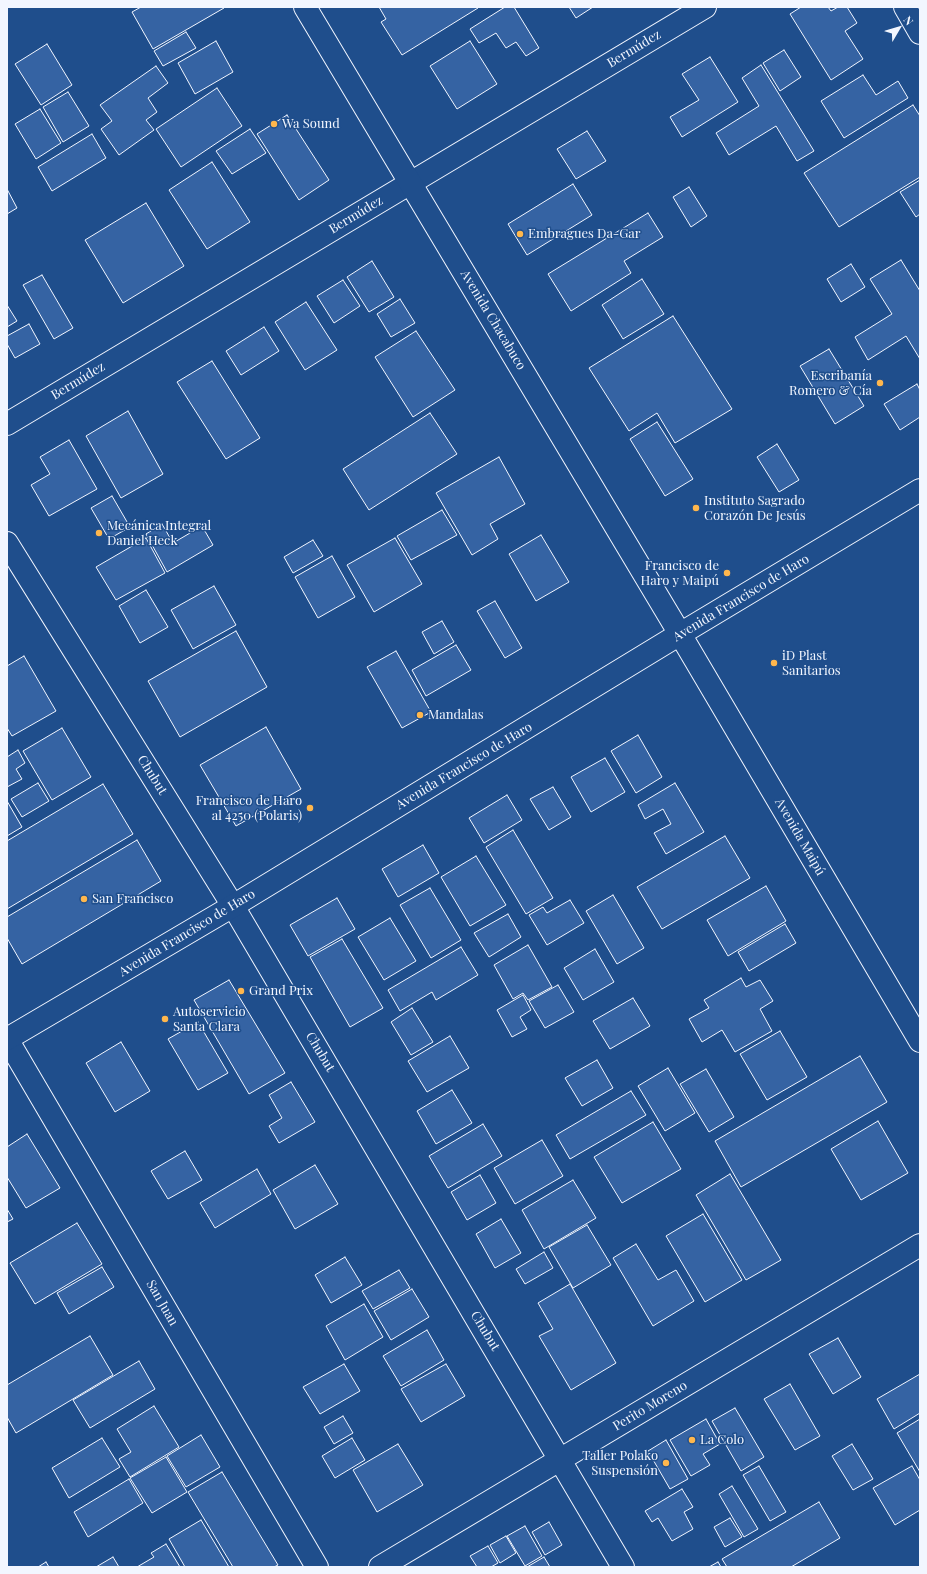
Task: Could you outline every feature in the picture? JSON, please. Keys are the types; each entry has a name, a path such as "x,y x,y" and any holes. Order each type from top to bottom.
{"street":[{"name":"Avenida Chacabuco","path":"305,7 680,634"},
{"name":"Bermúdez","path":"7,424 705,7"},
{"path":"905,7 920,33"},
{"name":"Avenida Francisco de Haro","path":"7,1039 233,906 920,490"},
{"name":"Chubut","path":"7,543 233,906 624,1567"},
{"name":"Avenida Maipú","path":"680,634 920,1041"},
{"name":"San Juan","path":"7,1039 317,1567"},
{"name":"Perito Moreno","path":"380,1567 920,1245"}],"building":[{"path":"141,7 224,8 153,49 132,12"},
{"path":"379,7 478,8 402,55 381,22 386,19"},
{"path":"505,7 514,7 539,48 526,56 516,42 506,48 496,33 479,43 470,29"},
{"path":"569,7 593,7 576,18"},
{"path":"801,7 828,7 831,11 838,7 847,7 857,23 845,31 863,59 831,80 790,14"},
{"path":"186,32 196,48 163,66 154,51"},
{"path":"216,41 233,72 195,94 178,63"},
{"path":"470,41 497,84 457,109 430,66"},
{"path":"47,44 72,85 41,105 15,64"},
{"path":"784,50 801,77 780,91 763,63"},
{"path":"710,57 738,102 682,137 670,117 699,100 682,74"},
{"path":"761,65 814,151 797,161 776,126 729,155 716,133 759,106 742,78"},
{"path":"156,66 168,83 148,98 157,112 146,120 154,130 119,155 101,129 112,121 100,105"},
{"path":"863,75 876,95 898,81 908,98 844,138 821,101"},
{"path":"217,88 242,126 181,167 156,129"},
{"path":"68,92 89,126 63,142 43,107"},
{"path":"913,105 920,116 920,177 839,227 804,173"},
{"path":"40,109 61,143 36,159 15,124"},
{"path":"287,115 329,180 299,200 257,134"},
{"path":"250,129 266,153 232,174 216,151"},
{"path":"587,131 606,161 576,179 557,149"},
{"path":"92,134 106,158 52,191 38,167"},
{"path":"212,162 250,222 207,249 169,190"},
{"path":"920,180 920,214 916,217 900,192"},
{"path":"573,184 592,215 527,255 508,224"},
{"path":"689,187 707,216 691,227 673,197"},
{"path":"7,189 17,208 7,214"},
{"path":"146,203 184,266 123,303 85,240"},
{"path":"648,213 663,237 624,261 631,273 571,311 548,274"},
{"path":"901,260 920,291 920,359 906,336 868,360 855,337 892,314 870,279"},
{"path":"372,261 394,297 369,312 347,277"},
{"path":"851,264 865,287 841,302 827,279"},
{"path":"42,275 73,328 54,339 23,285"},
{"path":"642,279 664,314 623,339 602,305"},
{"path":"343,280 360,306 334,323 317,296"},
{"path":"400,299 415,323 391,337 377,314"},
{"path":"306,302 337,350 305,370 275,322"},
{"path":"7,305 17,321 7,327"},
{"path":"673,316 732,409 675,443 657,413 629,431 589,368"},
{"path":"29,324 40,344 15,358 7,344 7,336"},
{"path":"264,327 279,351 241,375 226,351"},
{"path":"416,331 455,390 413,417 375,357"},
{"path":"829,349 864,406 835,424 800,366"},
{"path":"212,361 260,438 226,459 177,382"},
{"path":"917,384 920,390 920,417 900,430 884,404"},
{"path":"128,411 163,474 121,498 86,436"},
{"path":"430,413 457,454 369,510 343,469"},
{"path":"657,422 693,479 665,496 630,439"},
{"path":"69,440 97,489 49,516 31,485 50,474 40,457"},
{"path":"777,444 799,480 779,492 757,457"},
{"path":"499,457 525,504 490,524 498,539 472,555 436,493"},
{"path":"112,496 130,527 109,539 91,508"},
{"path":"442,510 457,535 411,560 397,536"},
{"path":"162,524 173,543 202,526 213,545 167,572 146,534"},
{"path":"541,535 569,582 536,601 509,554"},
{"path":"146,538 165,573 116,600 96,567"},
{"path":"395,538 422,584 374,612 347,565"},
{"path":"313,540 323,556 293,573 284,557"},
{"path":"332,556 355,597 318,618 295,577"},
{"path":"214,586 236,625 193,649 171,610"},
{"path":"146,590 168,627 140,643 119,606"},
{"path":"495,601 522,648 505,658 477,611"},
{"path":"442,621 454,642 434,654 422,632"},
{"path":"236,631 267,687 180,737 148,681"},
{"path":"456,645 471,670 426,696 412,670"},
{"path":"396,651 431,712 402,728 367,667"},
{"path":"24,656 56,711 12,736 7,728 7,666"},
{"path":"266,727 301,789 236,826 200,765"},
{"path":"62,728 91,777 52,800 23,751"},
{"path":"638,735 662,777 636,793 611,751"},
{"path":"18,750 25,763 16,769 22,779 7,787 7,757"},
{"path":"605,758 625,792 591,812 571,777"},
{"path":"38,783 49,801 22,817 11,799"},
{"path":"675,783 704,832 666,854 654,833 671,824 663,809 645,819 638,805"},
{"path":"103,784 133,834 7,909 7,841"},
{"path":"553,787 571,817 549,830 530,799"},
{"path":"507,795 522,820 484,843 469,818"},
{"path":"7,801 22,827 7,836"},
{"path":"513,830 553,898 526,914 486,847"},
{"path":"725,836 750,878 662,929 637,887"},
{"name":"San Francisco","path":"137,840 161,881 22,964 7,938 7,917"},
{"path":"423,845 439,873 398,897 382,869"},
{"path":"476,856 506,905 470,926 441,877"},
{"path":"766,886 786,921 728,956 707,920"},
{"path":"430,888 461,940 431,958 400,905"},
{"path":"613,895 644,948 617,964 586,911"},
{"path":"337,898 355,929 308,956 290,925"},
{"path":"570,900 584,923 547,945 529,915 543,907 547,913"},
{"path":"508,914 521,937 489,957 474,933"},
{"path":"390,918 416,961 384,980 358,937"},
{"path":"785,924 796,943 749,971 738,952"},
{"path":"342,939 383,1008 350,1027 310,957"},
{"path":"528,945 552,987 528,1000 523,993 513,999 494,965"},
{"path":"461,947 478,975 436,1000 432,992 400,1011 388,990"},
{"path":"595,949 614,982 583,1000 564,968"},
{"path":"741,978 746,987 760,980 773,1001 760,1009 772,1031 735,1052 722,1030 702,1042 689,1019 709,1008 704,1000"},
{"path":"229,980 285,1073 249,1094 194,1000"},
{"path":"558,985 574,1012 545,1028 529,1001"},
{"path":"523,995 531,1010 520,1017 527,1029 512,1037 497,1010"},
{"path":"633,998 650,1026 610,1049 593,1021"},
{"path":"412,1008 433,1042 411,1055 391,1022"},
{"path":"198,1022 228,1073 198,1090 168,1039"},
{"path":"780,1031 807,1077 767,1100 740,1054"},
{"path":"450,1036 469,1068 427,1092 408,1061"},
{"path":"121,1042 150,1091 115,1112 86,1063"},
{"path":"860,1056 887,1102 741,1187 715,1141"},
{"path":"597,1060 613,1088 582,1106 565,1078"},
{"path":"668,1068 695,1113 665,1131 638,1086"},
{"path":"706,1069 734,1117 709,1132 680,1084"},
{"path":"291,1082 315,1122 279,1143 269,1126 282,1118 269,1095"},
{"path":"452,1090 472,1123 436,1144 417,1111"},
{"path":"631,1091 646,1115 570,1159 556,1135"},
{"path":"878,1121 908,1173 861,1200 831,1149"},
{"path":"653,1122 681,1169 622,1203 594,1157"},
{"path":"483,1124 502,1156 448,1188 429,1156"},
{"path":"27,1134 60,1188 26,1208 7,1177 7,1147"},
{"path":"542,1140 563,1176 515,1204 494,1168"},
{"path":"185,1151 202,1180 168,1199 151,1171"},
{"path":"315,1165 338,1204 295,1229 273,1190"},
{"path":"257,1169 271,1194 215,1228 200,1203"},
{"path":"730,1174 781,1260 746,1280 696,1195"},
{"path":"480,1175 496,1203 467,1220 451,1192"},
{"path":"573,1180 596,1218 544,1249 522,1210"},
{"path":"7,1209 13,1219 7,1222"},
{"path":"703,1214 742,1280 705,1302 666,1236"},
{"path":"501,1219 521,1253 495,1268 476,1234"},
{"path":"77,1223 102,1264 35,1304 10,1263"},
{"path":"587,1225 611,1265 573,1288 549,1247"},
{"path":"636,1244 658,1280 676,1270 694,1301 653,1326 613,1258"},
{"path":"544,1252 553,1268 525,1284 516,1269"},
{"path":"345,1257 362,1285 331,1303 315,1275"},
{"path":"102,1267 114,1287 69,1314 57,1293"},
{"path":"399,1270 410,1288 373,1309 362,1291"},
{"path":"570,1284 616,1363 571,1390 539,1336 553,1329 538,1303"},
{"path":"412,1289 429,1317 391,1340 374,1311"},
{"path":"364,1304 383,1337 345,1360 326,1326"},
{"path":"427,1330 444,1360 401,1386 383,1356"},
{"path":"90,1336 113,1375 16,1433 7,1417 7,1385"},
{"path":"838,1338 861,1377 833,1394 809,1354"},
{"path":"139,1361 155,1389 90,1428 73,1400"},
{"path":"344,1364 360,1391 320,1414 303,1387"},
{"path":"446,1364 465,1396 421,1422 401,1389"},
{"path":"920,1374 920,1413 894,1429 877,1399"},
{"path":"790,1384 820,1436 795,1450 764,1399"},
{"path":"154,1406 179,1447 130,1477 119,1459 131,1452 117,1429"},
{"path":"735,1408 764,1457 741,1471 712,1421"},
{"path":"343,1416 353,1433 334,1444 324,1427"},
{"path":"706,1419 720,1444 703,1454 710,1465 691,1476 670,1440"},
{"path":"920,1419 920,1472 897,1433"},
{"path":"201,1435 220,1467 186,1487 167,1456"},
{"path":"102,1438 120,1467 69,1498 52,1468"},
{"path":"352,1438 365,1460 335,1478 322,1456"},
{"path":"666,1440 688,1479 670,1489 648,1451"},
{"path":"398,1444 423,1485 377,1512 353,1470"},
{"path":"852,1444 873,1479 853,1490 832,1456"},
{"path":"166,1457 187,1492 152,1513 130,1478"},
{"path":"759,1466 786,1512 770,1521 743,1475"},
{"path":"912,1466 920,1480 920,1510 895,1525 873,1488"},
{"path":"222,1472 278,1565 274,1567 233,1567 188,1492"},
{"path":"129,1479 143,1503 88,1537 74,1512"},
{"path":"732,1486 758,1529 744,1537 719,1494"},
{"path":"682,1489 693,1507 684,1512 693,1529 672,1541 658,1518 652,1522 645,1511"},
{"path":"819,1502 840,1538 791,1567 727,1567 722,1559"},
{"path":"730,1518 742,1537 725,1547 714,1527"},
{"path":"201,1520 229,1567 185,1567 169,1539"},
{"path":"549,1522 562,1545 545,1555 532,1532"},
{"path":"525,1526 542,1556 525,1566 507,1536"},
{"path":"506,1536 516,1553 500,1563 490,1545"},
{"path":"166,1544 180,1567 137,1567 154,1557 151,1553"},
{"path":"488,1546 498,1563 491,1567 477,1567 470,1556"},
{"path":"113,1557 119,1567 96,1567"},
{"path":"544,1557 550,1567 527,1567"},
{"path":"46,1562 49,1567 38,1567"},
{"path":"718,1562 721,1567 709,1567"}],"place":[{"name":"Wa Sound","path":"274,124"},
{"name":"Embragues Da-Gar","path":"520,234"},
{"name":"Escribanía Romero & Cía","path":"880,383"},
{"name":"Instituto Sagrado Corazón De Jesús","path":"696,508"},
{"name":"Mecánica Integral Daniel Heck","path":"99,533"},
{"name":"Francisco de Haro y Maipú","path":"727,573"},
{"name":"iD Plast Sanitarios","path":"774,663"},
{"name":"Mandalas","path":"420,715"},
{"name":"Francisco de Haro al 4250 (Polaris)","path":"310,808"},
{"name":"San Francisco","path":"84,899"},
{"name":"Grand Prix","path":"241,991"},
{"name":"Autoservicio Santa Clara","path":"165,1019"},
{"name":"La Colo","path":"692,1440"},
{"name":"Taller Polako Suspensión","path":"666,1463"}]}
